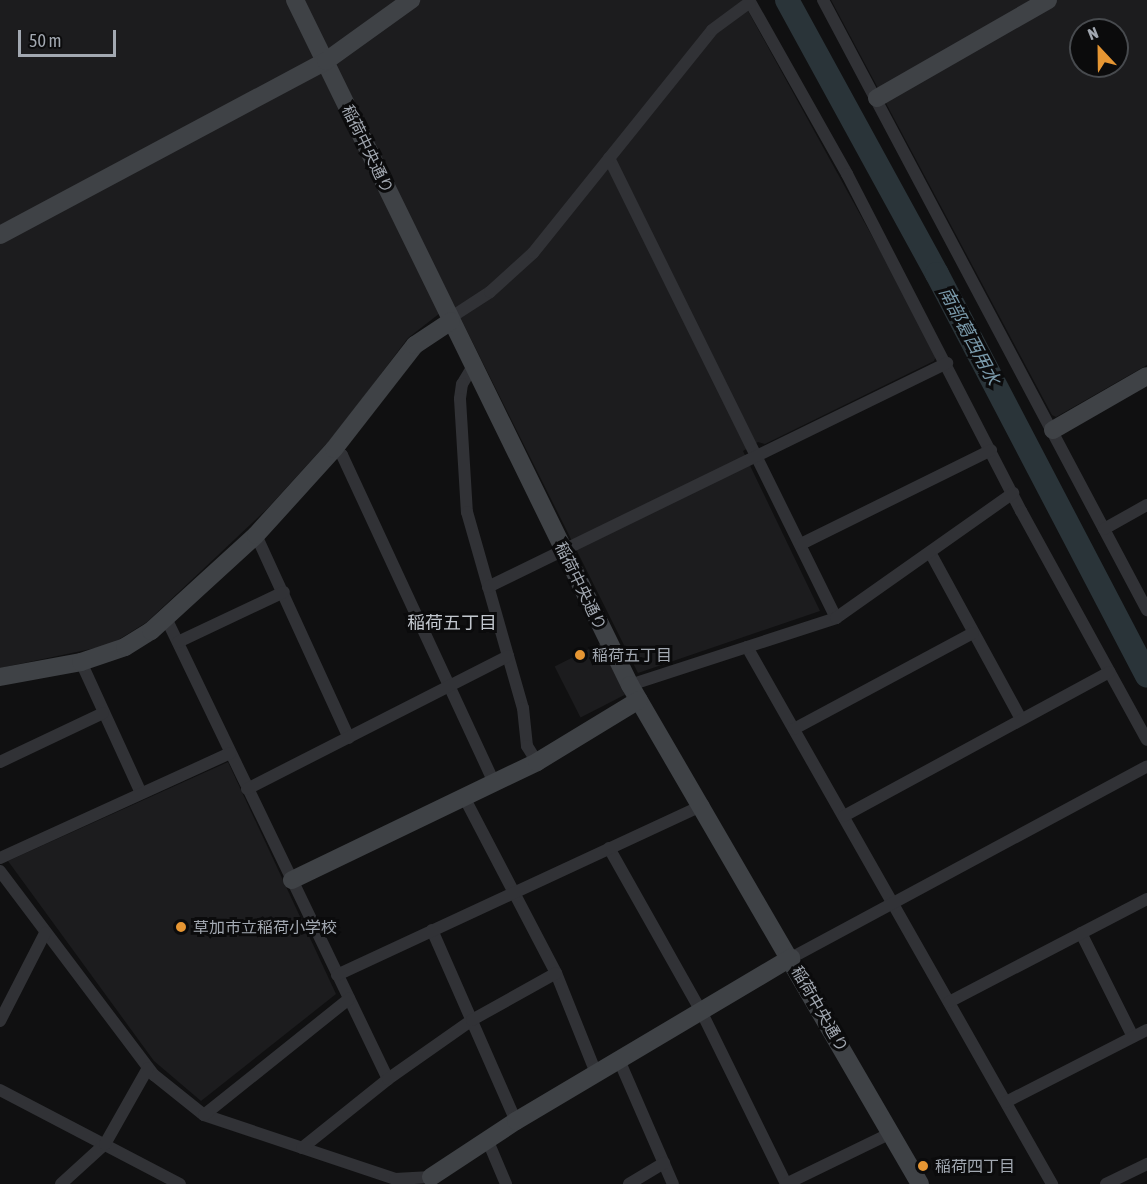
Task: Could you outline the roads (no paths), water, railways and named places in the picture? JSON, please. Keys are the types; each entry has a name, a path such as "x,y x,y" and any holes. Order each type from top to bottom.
{"street":[{"name":"稲荷中央通り","path":"296,0 563,551 634,692 791,958 920,1184"},
{"path":"0,235 326,61 411,0"},
{"path":"823,0 1147,610"},
{"path":"877,98 1048,0"},
{"path":"0,677 81,662 125,647 166,618 256,535 334,449 414,345 490,292 533,253 712,30 749,1 947,363 1013,493 1147,740"},
{"path":"609,158 836,618"},
{"path":"488,587 947,363"},
{"path":"474,366 462,384 460,399 467,512 525,716 527,746 537,762"},
{"path":"1053,430 1147,376"},
{"path":"334,449 342,455 494,783"},
{"path":"801,544 992,450"},
{"path":"292,880 537,762 634,692 747,647 836,618 931,554 1013,493"},
{"path":"1104,529 1147,505"},
{"path":"256,535 349,738"},
{"path":"931,554 1022,719"},
{"path":"178,642 284,592"},
{"path":"166,618 388,1079"},
{"path":"794,729 973,633"},
{"path":"747,647 1052,1184"},
{"path":"247,789 508,656"},
{"path":"81,662 141,793"},
{"path":"844,816 1109,672"},
{"path":"0,762 103,713"},
{"path":"0,858 230,753"},
{"path":"0,871 147,1068 204,1115 395,1179 429,1182 487,1139 516,1121 791,958 1147,766"},
{"path":"464,797 556,973 596,1073"},
{"path":"337,975 702,805"},
{"path":"609,848 701,1011 786,1184 891,1133"},
{"path":"949,1002 1147,899"},
{"path":"432,930 516,1121"},
{"path":"0,1021 45,933"},
{"path":"1081,933 1133,1036"},
{"path":"302,1148 388,1079 472,1020 556,973"},
{"path":"204,1115 349,999"},
{"path":"1006,1101 1147,1030"},
{"path":"619,1060 673,1184"},
{"path":"61,1184 105,1144 147,1068"},
{"path":"0,1090 180,1184"},
{"path":"487,1139 506,1184"},
{"path":"629,1184 664,1163"},
{"path":"1106,1184 1147,1164"}],"waterway":[{"name":"南部葛西用水","path":"787,0 937,274 1147,675"}],"place":[{"name":"稲荷五丁目","path":"580,655"},
{"name":"草加市立稲荷小学校","path":"181,927"},
{"name":"稲荷四丁目","path":"923,1166"}],"district":[{"name":"稲荷五丁目","path":"452,623"}]}
